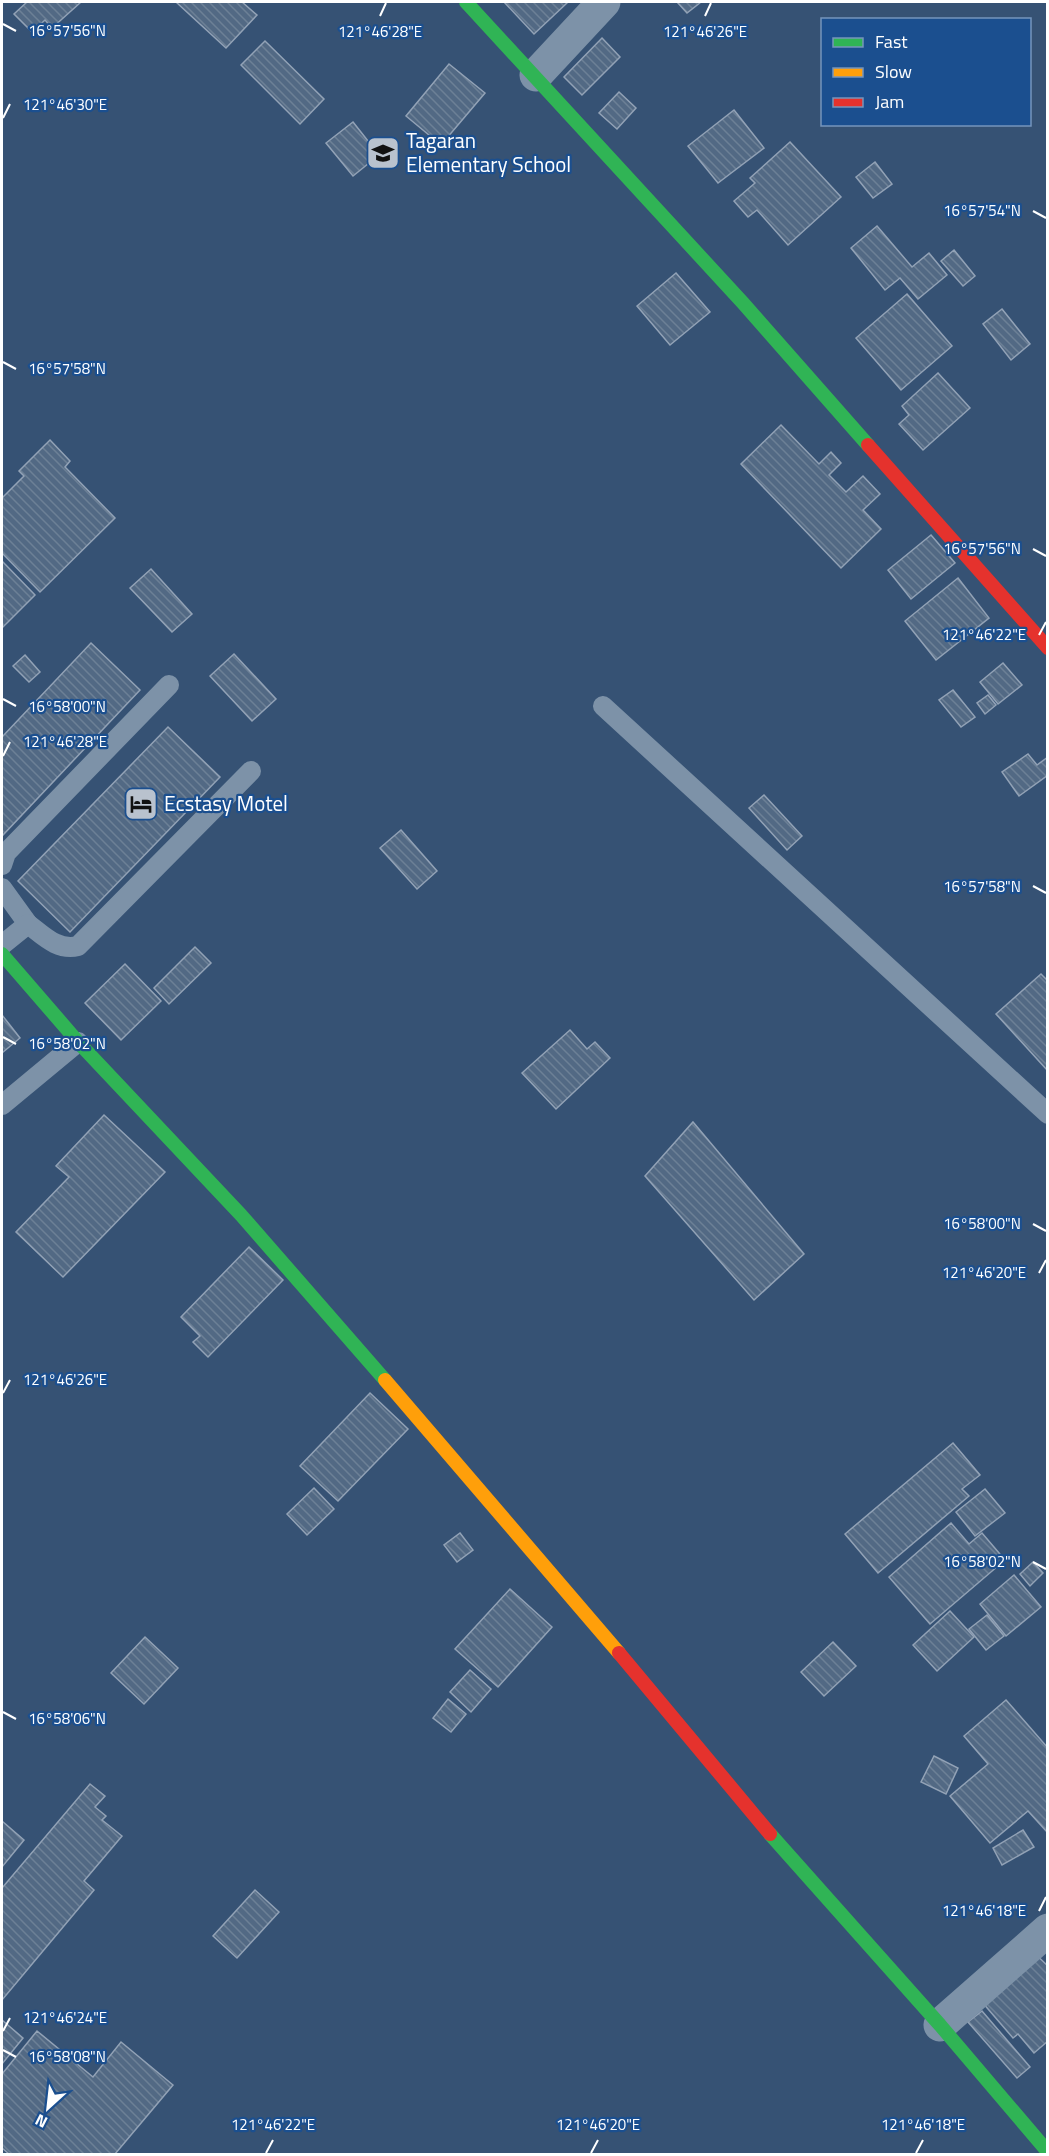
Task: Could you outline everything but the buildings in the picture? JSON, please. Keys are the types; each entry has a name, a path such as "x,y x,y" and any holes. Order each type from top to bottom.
{"street":[{"path":"466,2 536,75 743,303 1047,648"},
{"path":"536,75 604,2"},
{"path":"2,954 78,1042 241,1215 531,1547 802,1872 940,2025 1047,2152"},
{"path":"940,2025 1047,1930"}],"lane":[{"path":"2,866 6,853 169,685"},
{"path":"603,705 1047,1114"},
{"path":"2,888 28,924 56,945 68,948 78,946 251,771"},
{"path":"2,945 28,924"},
{"path":"2,1105 78,1042"}],"traffic: fast":[{"path":"466,2 743,303 868,445"},
{"path":"2,954 78,1042 241,1215 385,1380"},
{"path":"770,1834 940,2025 1048,2152"}],"traffic: slow":[{"path":"385,1380 619,1653"}],"traffic: jam":[{"path":"868,445 1048,648"},
{"path":"619,1653 770,1834"}],"place":[{"name":"Tagaran Elementary School","path":"383,153"},
{"name":"Ecstasy Motel","path":"141,804"}]}
